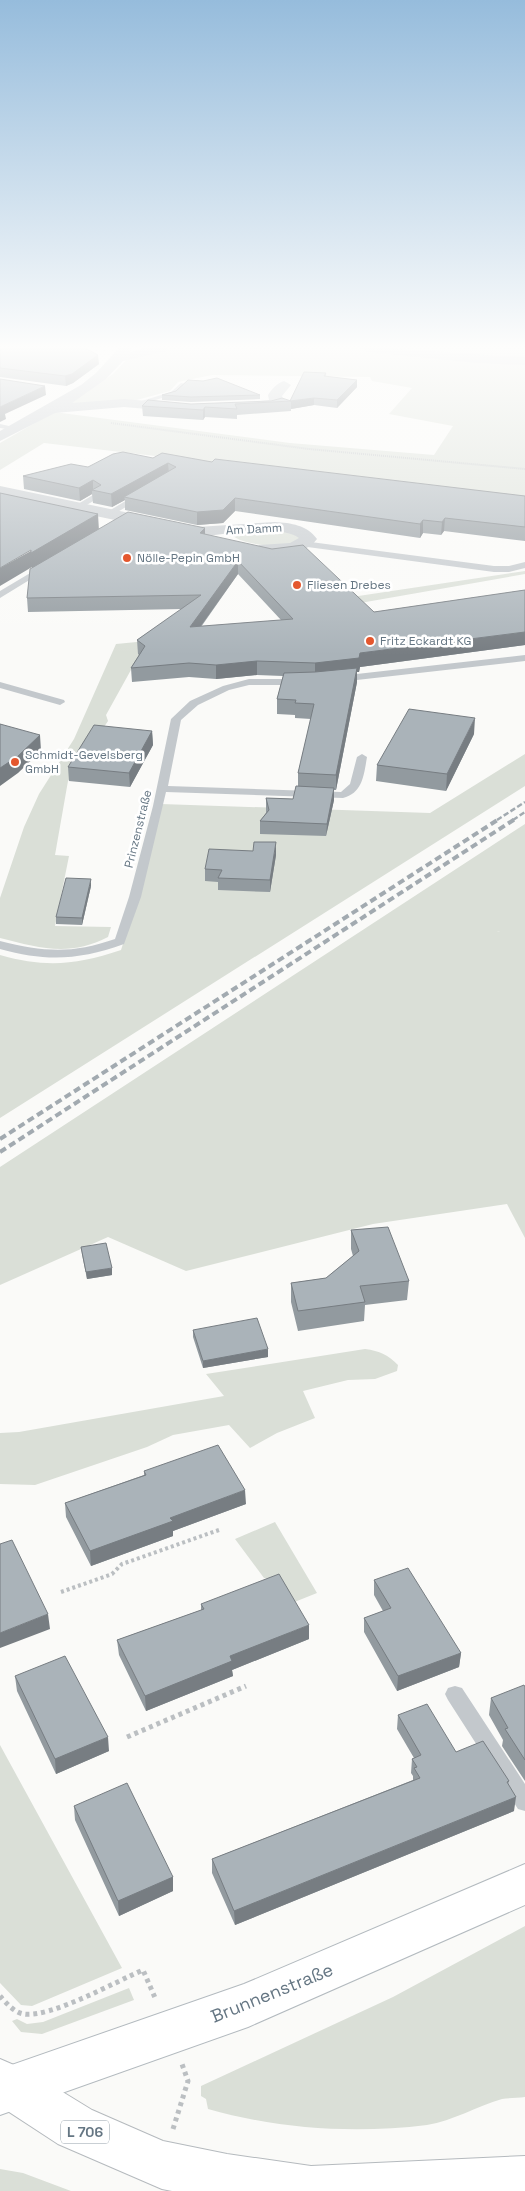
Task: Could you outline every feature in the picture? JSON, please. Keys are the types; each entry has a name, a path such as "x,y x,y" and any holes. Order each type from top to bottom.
{"main road":[{"name":"Brunnenstraße","path":"3,2083 248,2004 525,1884"},
{"name":"L 706","path":"3,2083 75,2127 162,2165 227,2178 311,2190 525,2180"}],"street":[{"name":"Am Damm","path":"0,491 77,507 120,519 197,532 273,550 294,548 309,539 307,534 287,527 197,532"}],"lane":[{"path":"77,507 96,497"},
{"path":"120,519 147,497 120,519"},
{"path":"303,544 494,569 509,569 525,565"},
{"path":"0,595 56,562"},
{"name":"Prinzenstraße","path":"0,945 28,954 69,956 98,950 120,941 135,897 162,790 176,719 194,703 226,688 249,682 320,681 525,658"},
{"path":"0,685 60,702"},
{"path":"162,790 343,795 352,792 356,787 362,757"},
{"path":"455,1694 525,1802"}],"path":[{"path":"323,450 525,469"},
{"path":"62,1592 112,1574 122,1564 219,1530"},
{"path":"126,1737 246,1686"}],"shaded area":[{"path":"0,450 32,450 0,470"},
{"path":"106,450 377,450 434,455 437,450 525,450 525,499"},
{"path":"287,531 300,539 289,545 276,546 260,545 233,536 247,532"},
{"path":"525,571 525,574 343,606 345,598"},
{"path":"147,641 106,715 108,721 68,781 55,855 69,856 55,926 111,927 108,937 81,947 67,949 28,945 0,938 0,898 24,827 39,794 74,739 116,644"},
{"path":"525,754 525,786 0,1118 0,955 32,962 61,963 90,959 121,950 138,897 161,804 430,813"},
{"path":"525,824 525,1238 507,1204 373,1224 186,1271 108,1237 0,1285 0,1167"},
{"path":"365,1349 387,1356 398,1365 397,1371 375,1379 348,1380 303,1391 315,1418 277,1433 250,1448 229,1425 173,1435 147,1447 35,1485 0,1484 0,1433 19,1432 224,1396 206,1374"},
{"path":"275,1522 317,1593 292,1603 277,1580 264,1578 235,1539"},
{"path":"0,1745 122,1968 32,2006 21,2005 0,1983"},
{"path":"525,1926 525,2097 502,2099 437,2123 399,2128 316,2128 262,2121 208,2109 206,2099 201,2096 201,2086 393,1997"},
{"path":"129,1988 134,2000 42,2034 21,2032 12,2021 17,2019 27,2024 43,2022"},
{"path":"0,2169 23,2173 71,2191 0,2191"}],"building":[{"path":"123,452 153,458 162,453 212,462 215,459 525,496 525,527 445,518 442,522 423,520 420,524 235,498 223,510 197,512 124,497 176,467 168,463 111,494 92,490 101,485 93,480 79,488 23,476 71,464 88,467 113,454"},
{"path":"0,493 98,514 31,553 31,550 0,568"},
{"path":"128,512 205,528 200,533 272,549 303,545 374,612 525,590 525,632 360,653 359,658 315,663 257,661 216,665 189,663 131,668 145,646 137,640 201,595 27,598 30,569","holes":["238,561 293,619 190,627"]},
{"path":"357,668 336,775 298,773 314,704 295,703 296,700 277,699 284,673"},
{"path":"409,709 475,718 447,774 377,765"},
{"path":"0,724 40,735 17,757 0,768"},
{"path":"94,725 152,731 129,773 68,767"},
{"path":"296,786 334,788 327,824 260,821 269,810 266,798 293,799"},
{"path":"254,842 276,842 270,880 218,878 222,870 205,869 209,849 253,851"},
{"path":"66,878 91,879 82,918 56,917"},
{"path":"388,1227 409,1281 360,1286 365,1302 298,1311 291,1283 326,1278 359,1251 351,1230"},
{"path":"106,1243 112,1268 86,1272 81,1247"},
{"path":"257,1318 268,1349 203,1361 193,1330"},
{"path":"218,1445 245,1490 170,1518 173,1521 90,1551 65,1503 146,1475 144,1471"},
{"path":"12,1540 48,1614 0,1633 0,1544"},
{"path":"408,1568 461,1653 398,1676 364,1618 391,1608 374,1580"},
{"path":"279,1574 309,1625 230,1656 232,1661 145,1696 117,1640 204,1609 201,1604"},
{"path":"65,1656 108,1737 55,1759 15,1676"},
{"path":"524,1685 525,1760 505,1729 508,1728 491,1698"},
{"path":"427,1704 456,1752 483,1741 509,1781 507,1782 516,1797 234,1911 212,1859 420,1778 414,1768 417,1767 412,1759 421,1755 398,1715"},
{"path":"127,1783 173,1877 118,1901 74,1806"}],"railway":[{"path":"497,820 525,802"},
{"path":"513,820 525,812"},
{"path":"0,1139 499,819"},
{"path":"0,1152 515,819"}],"place":[{"name":"Nölle-Pepin GmbH","path":"127,558"},
{"name":"Fliesen Drebes","path":"297,585"},
{"name":"Fritz Eckardt KG","path":"370,641"},
{"name":"Schmidt-Gevelsberg GmbH","path":"15,762"}]}
